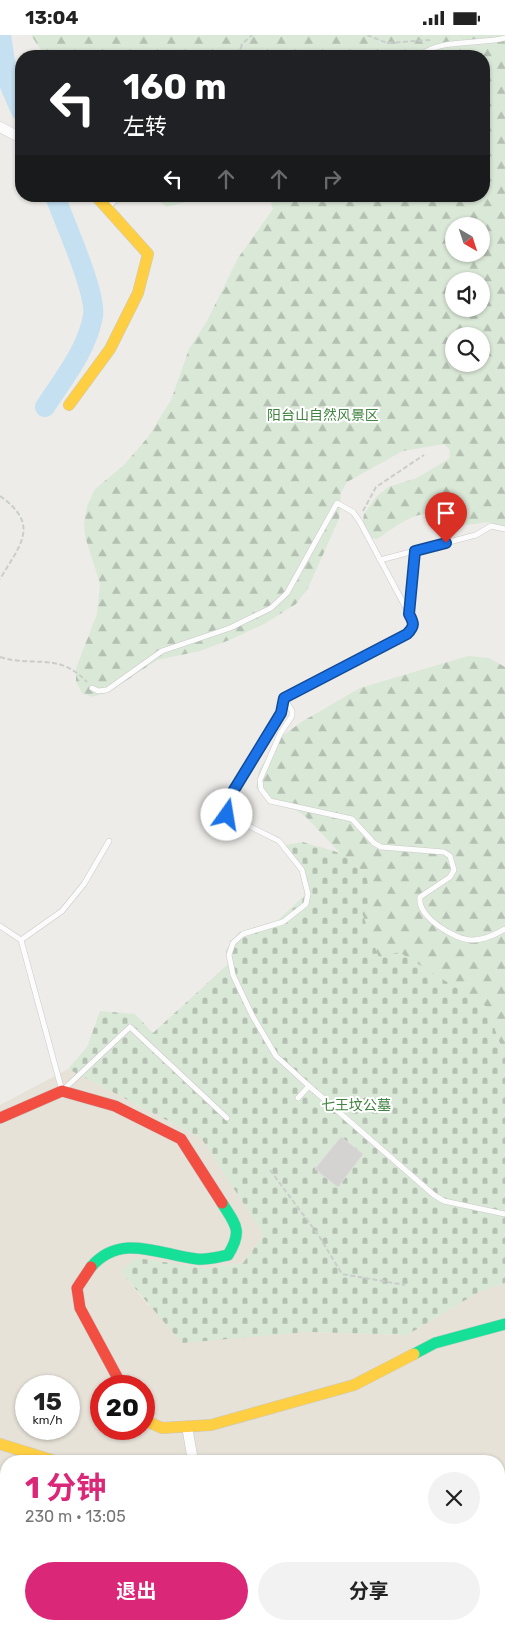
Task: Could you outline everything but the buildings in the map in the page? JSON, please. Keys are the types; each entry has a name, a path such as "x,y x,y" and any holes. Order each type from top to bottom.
{"street":[{"path":"0,127 15,135"},
{"path":"69,405 110,349 138,293 148,254 102,202"},
{"path":"0,1118 62,1091 115,1107 181,1139 235,1223 237,1241 228,1255 208,1259 156,1249 123,1247 106,1253 86,1274 77,1288 80,1308 116,1375"},
{"path":"155,1425 162,1428 212,1425 354,1385 434,1343 505,1324"},
{"path":"187,1426 192,1455"},
{"path":"0,1444 32,1455"}],"lane":[{"path":"431,50 437,47 490,42 505,38"},
{"path":"108,208 114,202"},
{"path":"92,688 98,691 107,690 162,651 230,628 271,608 287,593 337,503 353,513 360,522 414,623 413,628 407,634 284,698"},
{"path":"380,561 476,535 490,525 505,529"},
{"path":"409,614 415,551"},
{"path":"284,698 292,711 292,716 280,734 260,780 261,789 270,801 352,819 374,843 381,847 444,852 450,856 454,870 450,877 420,897 419,902 422,909 439,927 463,939 487,938 505,929"},
{"path":"284,698 281,713 226,803 227,815 279,841 302,870 308,894 306,904 284,923 243,934 233,943 229,955 233,975 252,1015 276,1056 309,1087 439,1198 444,1201 505,1214"},
{"path":"21,940 62,911 84,885 109,841"},
{"path":"0,926 21,940 62,1091 130,1027 227,1118"},
{"path":"298,1098 309,1087"}],"path":[{"path":"240,50 242,44 252,35"},
{"path":"367,35 387,43 432,40"},
{"path":"360,522 367,501 376,487 424,455"},
{"path":"0,497 18,511 23,519 23,530 21,542 0,579"},
{"path":"0,657 12,661 51,661 63,665 79,673 92,688"},
{"path":"270,1170 319,1236 342,1274 405,1285"}],"shaded area":[{"path":"68,1069 201,1138 264,1235 243,1263 206,1268 172,1264 121,1272 148,1305 309,1332 407,1335 479,1292 505,1283 505,1455 0,1455 0,1105"}],"green space":[{"name":"阳台山自然风景区","path":"31,35 505,35 505,531 493,524 461,524 443,515 431,513 406,520 377,539 367,537 362,527 364,514 376,497 388,487 417,478 450,458 449,449 444,444 403,451 347,482 341,493 339,519 308,588 296,604 264,624 232,639 200,651 157,660 109,692 92,697 82,693 76,682 76,668 97,614 100,584 85,536 84,524 87,506 95,489 124,465 148,437 171,400 189,349 207,321 238,258 273,209 271,202 490,202 490,50 41,50"},
{"path":"160,202 184,202 182,203 167,207"},
{"path":"468,656 489,658 505,667 505,1058 487,1007 379,959 362,913 365,873 340,853 306,817 290,806 265,796 256,788 259,770 271,751 282,736 303,721 360,688"},
{"name":"七王坟公墓","path":"303,842 340,853 365,873 373,898 362,913 379,958 399,952 487,1007 505,1058 505,1283 479,1292 407,1335 309,1332 182,1343 121,1272 136,1258 206,1268 243,1263 264,1235 201,1138 68,1069 87,1047 100,1011 135,1014 153,1033 229,963 225,951 239,932 278,920 305,895 303,875 280,846"}],"waterway":[{"path":"1,35 8,81 15,97"},
{"path":"45,407 67,375 86,341 93,316 93,306 85,275 57,202"}],"traffic: fast":[{"path":"91,1267 103,1256 115,1250 128,1248 141,1248 197,1259 209,1259 228,1255 233,1247 236,1228 222,1203"},
{"path":"414,1354 435,1343 505,1324"}],"traffic: slow":[{"path":"69,405 110,349 138,293 148,254 101,202"},
{"path":"155,1425 162,1428 211,1425 354,1385 414,1354"},
{"path":"0,1444 36,1455"}],"traffic: jam":[{"path":"0,1118 62,1091 115,1106 181,1139 222,1203"},
{"path":"91,1267 77,1288 80,1308 116,1375"}],"route":[{"path":"227,815 226,803 281,713 284,698 407,634 413,628 414,623 409,614 410,582 415,551 446,543"}]}
